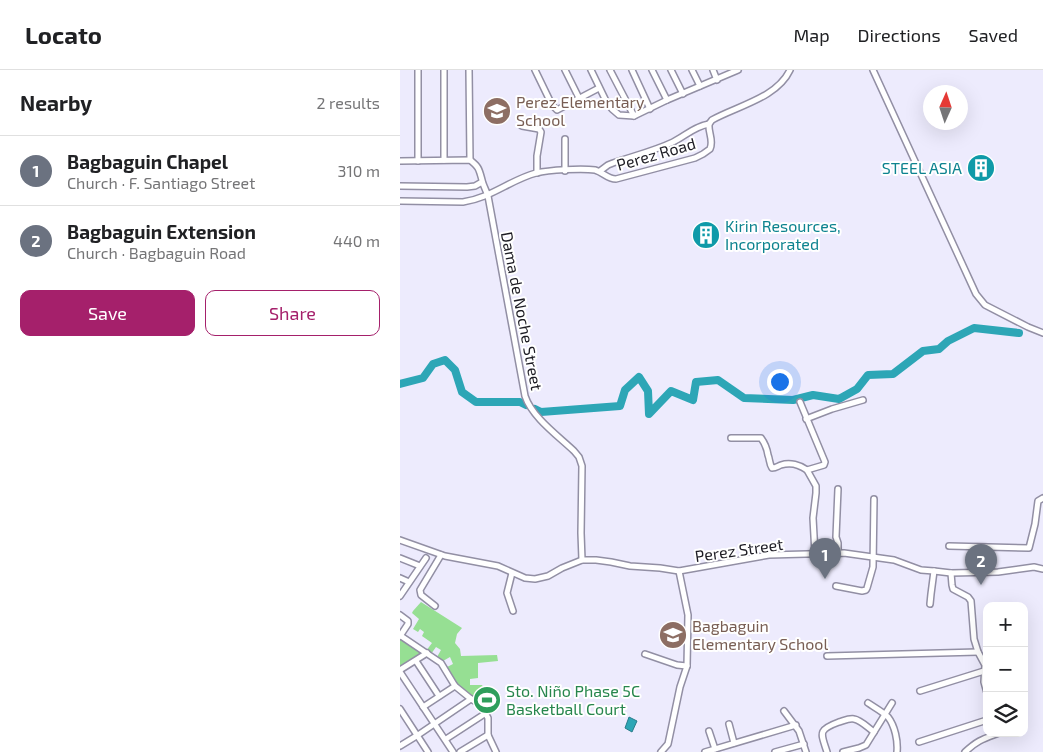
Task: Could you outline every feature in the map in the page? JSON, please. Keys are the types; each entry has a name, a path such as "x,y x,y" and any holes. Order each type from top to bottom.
{"street":[{"path":"418,70 418,161"},
{"path":"444,70 444,160"},
{"path":"400,160 470,160 470,70"},
{"path":"535,70 552,105 557,110 599,88"},
{"path":"564,70 579,98"},
{"path":"590,70 612,109 619,115 634,116 736,71"},
{"path":"610,70 634,116"},
{"path":"632,70 650,109"},
{"path":"652,70 667,100"},
{"path":"671,70 683,94"},
{"path":"692,70 700,86"},
{"path":"713,70 717,80"},
{"name":"Perez Road","path":"400,201 463,202 488,196 537,173 589,170 600,172 609,178 616,179 685,161 710,149 712,146 708,124 714,118 771,92 783,81 790,70"},
{"path":"873,70 976,294 985,305 1043,333"},
{"path":"600,172 608,165 666,145 697,127 708,124"},
{"path":"522,126 539,129 541,132 537,156 537,173"},
{"path":"565,171 566,138"},
{"name":"Dama de Noche Street","path":"470,160 480,170 482,182 488,196 525,396 534,414 574,451 579,457 582,466 582,560"},
{"path":"400,186 467,187 476,186 482,182"},
{"path":"806,419 863,400"},
{"path":"800,402 825,462 824,465 807,470"},
{"path":"731,438 760,438 763,440 772,468 794,464 807,470 816,486 813,518 815,554"},
{"path":"838,489 836,537 838,554"},
{"path":"836,586 862,590 867,588 873,567 874,498"},
{"path":"949,546 1029,548 1036,524 1038,501 1043,498"},
{"path":"400,540 441,555 498,566 524,578 535,579 548,576 582,560"},
{"name":"Perez Street","path":"582,560 596,560 630,566 680,571 769,555 838,554 894,560 921,570 934,571 998,572 1034,566 1043,569"},
{"path":"436,606 421,595 420,590 441,555"},
{"path":"400,558 420,566"},
{"path":"400,596 426,558"},
{"path":"661,752 668,744 680,687 687,666 688,615 680,571"},
{"path":"930,604 934,571"},
{"path":"951,572 953,590 970,598 975,646 983,661"},
{"path":"512,573 506,594 513,611"},
{"path":"400,578 409,582"},
{"path":"400,616 408,621 400,636 441,663 455,686 480,704 488,718 488,735 496,752"},
{"path":"827,656 978,652"},
{"path":"427,653 400,671 453,752"},
{"path":"644,654 687,666"},
{"path":"416,661 439,696"},
{"path":"920,691 983,671"},
{"path":"423,707 455,686"},
{"path":"400,746 418,736 471,699"},
{"path":"868,703 890,720 896,739 897,752"},
{"path":"844,752 866,745 892,703"},
{"path":"400,709 428,752"},
{"path":"784,711 796,725 806,752"},
{"path":"446,740 486,713"},
{"path":"827,752 822,736 823,730 827,726 852,718 858,720 874,732"},
{"path":"920,742 983,721"},
{"path":"729,724 734,743"},
{"path":"705,752 796,725"},
{"path":"709,730 715,749"},
{"path":"460,752 488,735"},
{"path":"965,752 976,742 988,737"},
{"path":"775,752 804,744"}],"green space":[{"path":"421,602 462,628 457,634 455,643 460,649 461,656 497,655 498,661 478,663 478,678 470,679 470,685 482,685 487,694 494,699 485,706 463,690 454,680 447,667 453,664 450,657 443,661 437,657 441,650 436,647 431,654 426,651 432,643 422,636 424,632 420,629 418,632 413,629 419,619 412,613"},
{"path":"400,640 422,654 400,668"}],"water":[{"path":"629,717 637,721 632,732 625,728"}],"waterway":[{"path":"535,409 541,412 620,406 625,390 639,377 648,391 649,414 671,391 693,400 696,382 718,380 744,398 793,400 813,395 839,399 857,389 868,375 893,374 923,351 939,349 948,341 974,328 1019,333"},
{"path":"400,384 423,378 433,364 445,360 455,370 462,392 476,402 520,402 526,405"}],"place":[{"name":"Perez Elementary School","path":"497,111"},
{"name":"STEEL ASIA","path":"981,168"},
{"name":"Kirin Resources, Incorporated","path":"706,235"},
{"name":"Bagbaguin Chapel","path":"825,579"},
{"name":"Bagbaguin Extension","path":"981,585"},
{"name":"Bagbaguin Elementary School","path":"673,635"},
{"name":"Sto. Niño Phase 5C Basketball Court","path":"487,700"}]}
